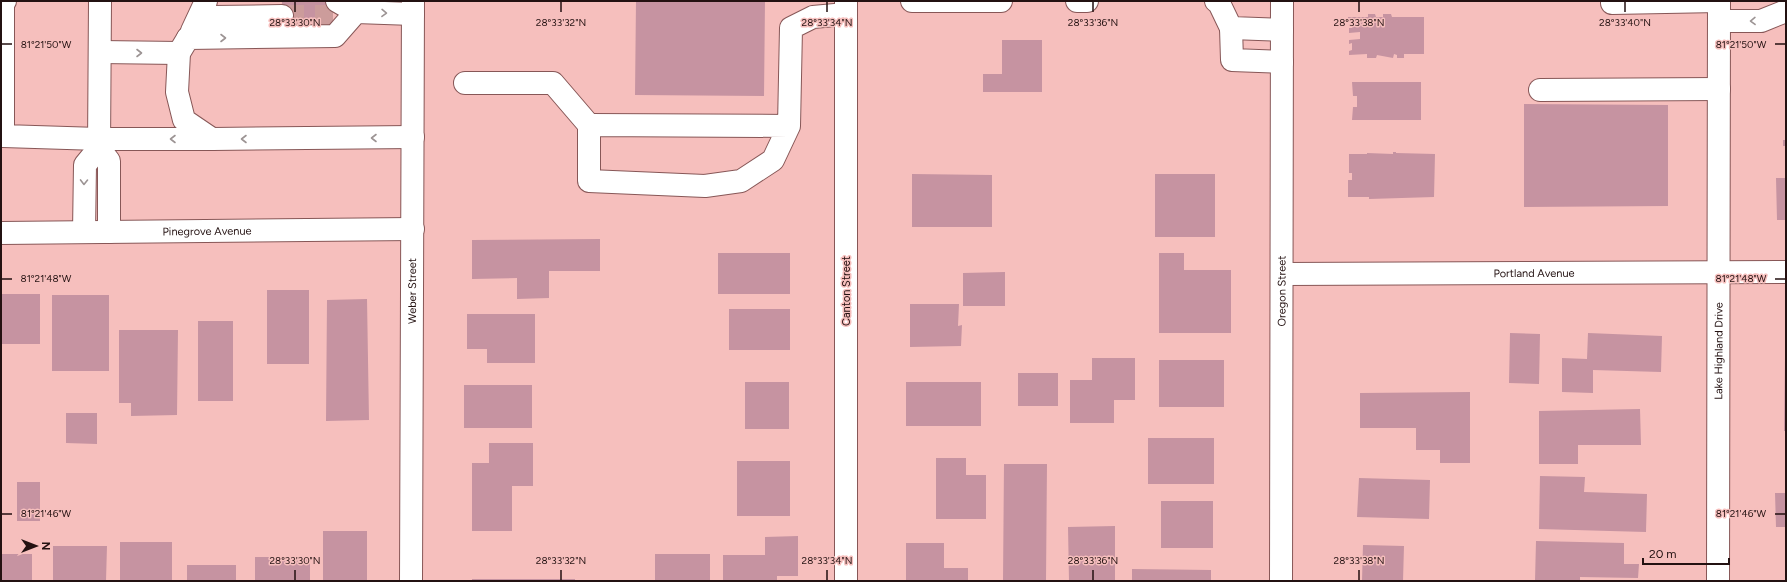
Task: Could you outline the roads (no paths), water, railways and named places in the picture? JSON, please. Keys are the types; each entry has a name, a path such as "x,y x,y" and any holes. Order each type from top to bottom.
{"street":[{"path":"5,1 3,4 3,136 99,144 212,139 413,137"},
{"path":"100,1 99,144 109,162 109,232"},
{"path":"202,1 184,45 177,92 184,120 212,139"},
{"path":"184,45 206,1"},
{"path":"184,45 214,1"},
{"path":"912,1 1001,1"},
{"path":"1077,1 1087,1"},
{"path":"1216,1 1219,3 1231,28 1232,60 1282,62"},
{"name":"Oregon Street","path":"1281,581 1283,274 1282,1"},
{"path":"1612,3 1719,8 1761,21 1786,11"},
{"path":"100,52 184,45 335,36 345,6 413,7"},
{"name":"Weber Street","path":"410,581 413,7"},
{"path":"465,83 553,83 589,125 588,181 705,186 741,181 773,160 789,126 791,28 812,17 846,8"},
{"name":"Canton Street","path":"846,8 846,581"},
{"name":"Lake Highland Drive","path":"1718,581 1719,8"},
{"path":"184,45 213,17 282,16"},
{"path":"1231,28 1282,30"},
{"path":"1540,90 1719,89"},
{"path":"589,125 789,126"},
{"path":"84,232 85,165 99,144"},
{"name":"Pinegrove Avenue","path":"1,233 413,230"},
{"name":"Portland Avenue","path":"1283,274 1786,272"}],"tunnel":[{"path":"282,16 333,16"}]}
